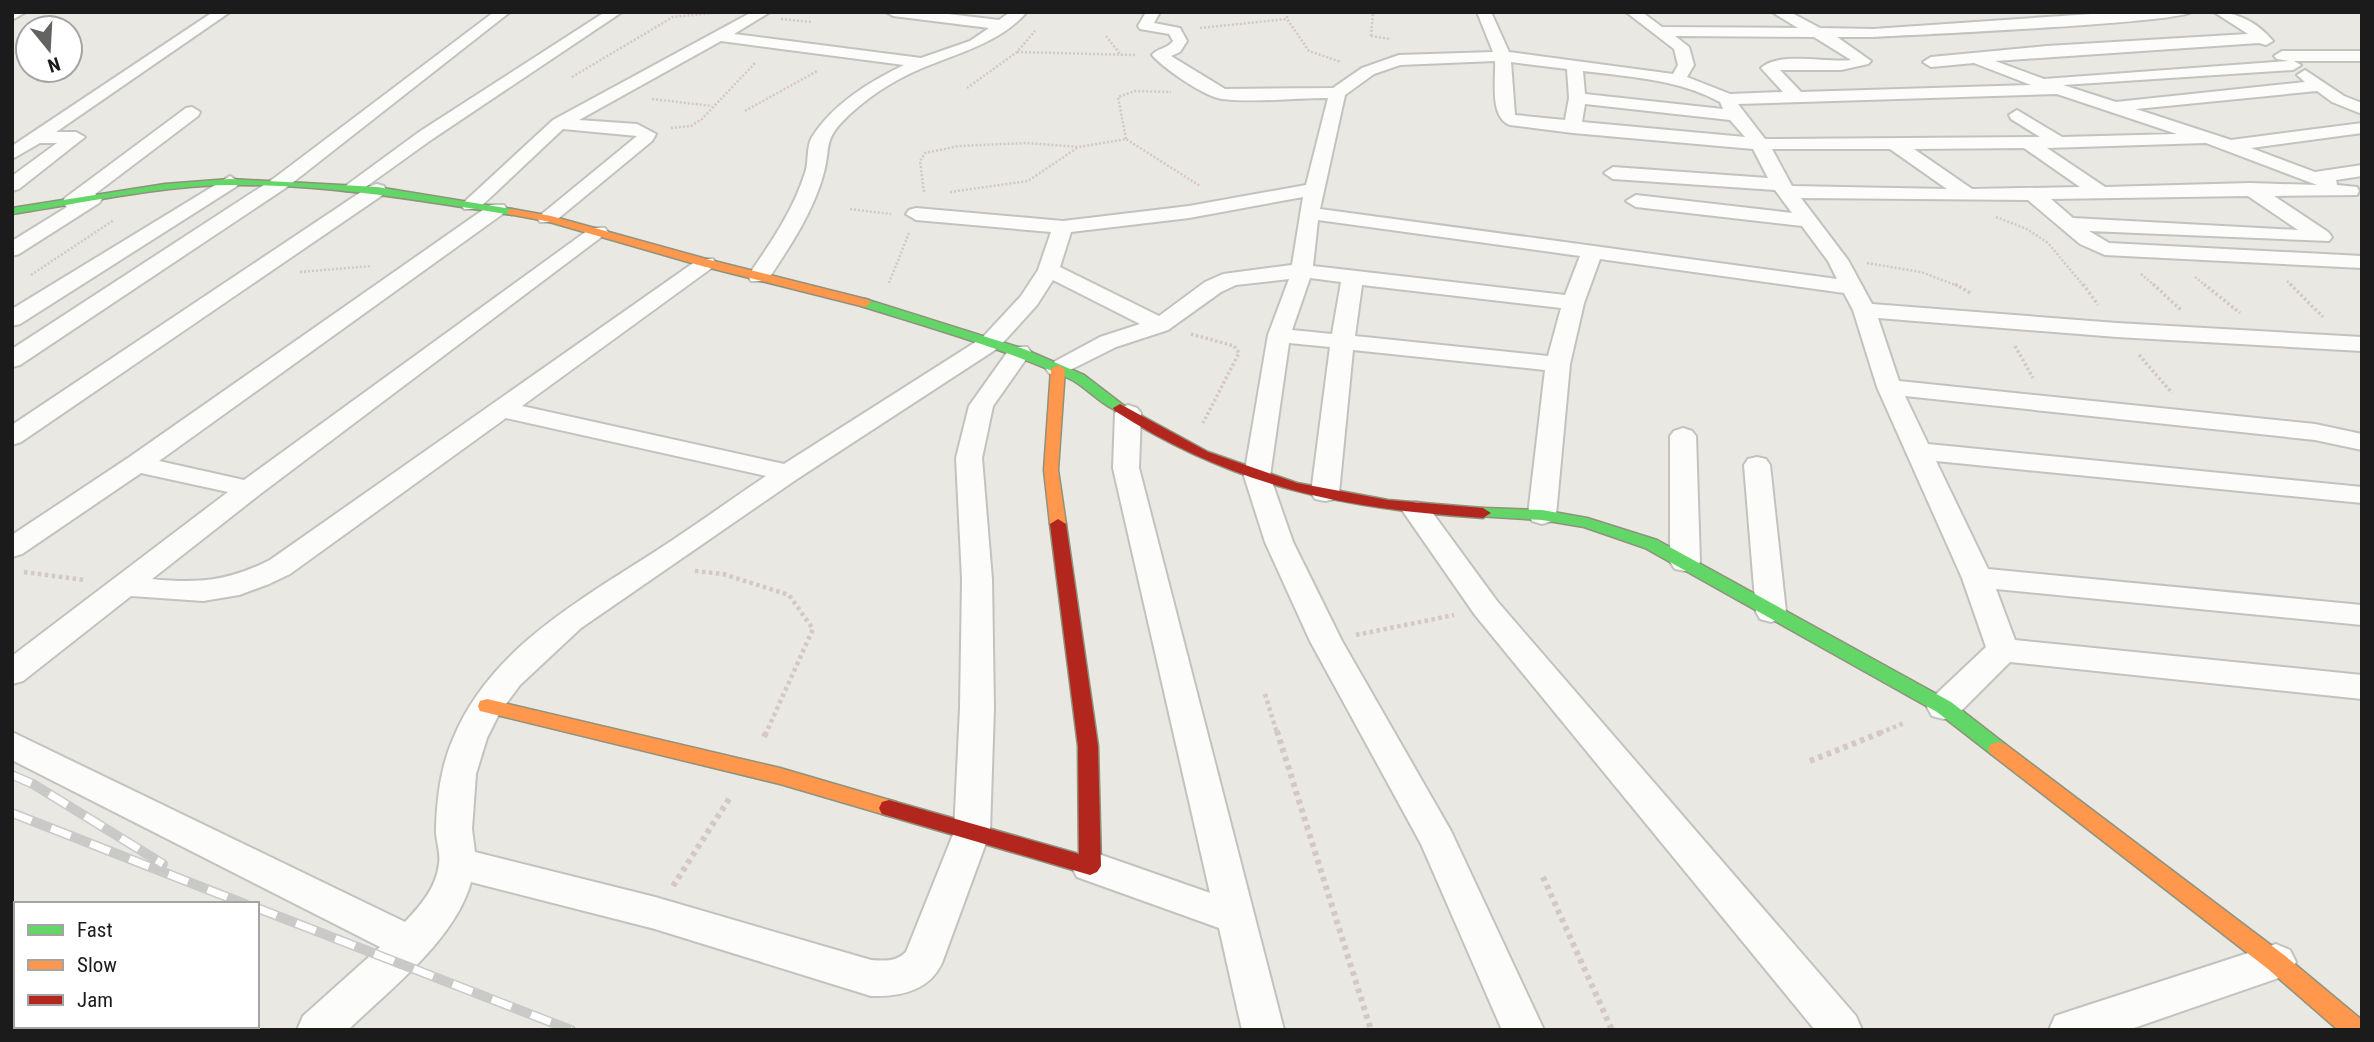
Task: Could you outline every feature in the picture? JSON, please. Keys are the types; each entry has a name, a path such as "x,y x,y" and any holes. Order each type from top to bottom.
{"main road":[{"path":"12,211 165,187 230,182 353,187 547,218 706,263 879,306 1005,347 1079,378 1128,413 1190,449 1257,476 1325,493 1416,510 1542,515 1587,523 1651,544 1944,707 2276,962 2356,1030"},
{"path":"487,706 749,769 1090,866 1088,746 1051,470 1058,369"}],"street":[{"path":"12,16 19,12"},
{"path":"12,154 223,12"},
{"path":"12,360 280,183 503,12"},
{"path":"353,187 425,136 615,12"},
{"path":"893,12 1003,25"},
{"path":"759,276 789,230 815,172 819,139 835,120 877,84 975,44 1020,12"},
{"path":"1153,12 1145,26 1175,31 1180,41 1175,49 1160,55 1176,68 1222,94 1337,93 1368,71 1398,60 1503,56 1678,79 1708,87 1727,99 1735,116 1760,145 1784,189 1838,260 1864,310 1889,387 1977,578 2003,650"},
{"path":"1484,12 1503,56 1505,112 1508,118 1530,124 1760,145 2028,144 2208,138"},
{"path":"1633,12 1681,47 1686,65 1678,79"},
{"path":"1779,12 1844,47 1863,61 1769,68 1797,97"},
{"path":"2017,12 2104,47"},
{"path":"1661,31 1873,33 1923,30 1986,19 2040,22 2184,12"},
{"path":"2221,12 2241,22 2262,38 2318,86 2362,109"},
{"path":"1898,13 1923,30"},
{"path":"471,205 559,124 758,14"},
{"path":"1718,19 1796,64"},
{"path":"1873,33 1896,44"},
{"path":"718,36 924,63"},
{"path":"1984,92 1925,59 1976,58 2262,38"},
{"path":"1681,47 1772,50 1844,47"},
{"path":"2037,82 2362,56"},
{"path":"1976,58 2037,82 2208,138 2356,193"},
{"path":"1573,128 1577,98 1575,65"},
{"path":"1909,76 1938,93"},
{"path":"1661,135 1654,107 1654,86 1662,81 1678,79"},
{"path":"2111,106 2318,86"},
{"path":"1727,99 2059,89"},
{"path":"1337,93 1309,213 1302,271 1279,335 1257,476 1279,542 1326,641 1438,841 1523,1030"},
{"path":"1577,98 1735,116"},
{"path":"72,202 192,112"},
{"path":"2017,115 2060,143"},
{"path":"547,218 646,137 646,134 637,129 559,124"},
{"path":"2226,145 2362,128"},
{"path":"12,185 76,137 37,138"},
{"path":"1895,144 1968,195"},
{"path":"2028,144 2101,193"},
{"path":"2314,177 2362,170"},
{"path":"1613,173 1784,189 1968,195 2250,189 2356,193"},
{"path":"12,319 230,182"},
{"path":"920,205 1063,227 1144,219 1231,206 1315,189"},
{"path":"2250,189 2360,262"},
{"path":"12,437 377,190"},
{"path":"2033,194 2094,245 2117,251 2360,262"},
{"path":"12,250 94,198"},
{"path":"1636,201 1809,221"},
{"path":"12,548 137,464 497,209"},
{"path":"1309,213 1850,287"},
{"path":"2069,224 2322,237"},
{"path":"458,863 655,913 871,978 892,979 912,974 922,963 972,832 977,708 977,579 969,458 981,406 1005,347 1029,300 1049,270 1063,227"},
{"path":"12,673 249,489 598,232"},
{"path":"2229,233 2263,258"},
{"path":"1542,515 1558,364 1573,303 1592,251"},
{"path":"123,585 194,594 228,589 258,580 281,567 706,263"},
{"path":"1049,270 1160,325"},
{"path":"1058,369 1108,342 1160,325 1213,287 1231,279 1302,271 1573,303"},
{"path":"1325,493 1342,342 1353,277"},
{"path":"1864,310 2117,330 2355,343"},
{"path":"1279,335 1558,364"},
{"path":"318,1030 437,914 450,890 458,863 454,829 459,774 470,738 487,706 509,677 570,621 788,473 1005,347"},
{"path":"1889,387 2315,432 2362,442"},
{"path":"500,409 788,473"},
{"path":"1128,413 1126,468 1264,1030"},
{"path":"1684,436 1685,562"},
{"path":"1917,452 2362,495"},
{"path":"137,464 249,489"},
{"path":"1757,465 1771,612"},
{"path":"1416,510 1486,608 1840,1030"},
{"path":"1977,578 2362,615"},
{"path":"1944,707 2003,650 2362,687"},
{"path":"12,745 409,943"},
{"path":"1090,866 1236,918"},
{"path":"2070,1030 2276,962"}],"path":[{"path":"1287,12 1287,19 1309,51 1368,71"},
{"path":"1371,36 1373,12"},
{"path":"572,77 673,17 714,13 758,14"},
{"path":"1175,31 1287,19"},
{"path":"967,88 1017,52 1038,27"},
{"path":"1017,52 1121,55 1106,36"},
{"path":"637,129 691,126 756,62 781,43"},
{"path":"1126,139 1118,97 1125,93 1222,94"},
{"path":"612,95 713,106"},
{"path":"879,306 920,205 920,162 925,153 959,146 1027,143 1079,147 1126,139 1231,206"},
{"path":"938,194 1028,181 1079,147"},
{"path":"23,279 165,187"},
{"path":"1968,195 2002,222 2026,228 2054,248 2117,330 2196,420"},
{"path":"850,209 879,214 920,205"},
{"path":"2117,251 2208,335"},
{"path":"2166,253 2270,338"},
{"path":"2263,258 2355,343"},
{"path":"254,274 320,271 420,261"},
{"path":"1898,267 1937,278 1969,292 1999,320 2049,406"},
{"path":"1160,325 1223,342 1234,346 1239,353 1190,449"},
{"path":"652,567 723,575 789,595 813,629 749,769 655,913"},
{"path":"12,571 123,585"},
{"path":"1326,641 1486,608"},
{"path":"1265,694 1371,1030"},
{"path":"1810,761 1944,707"},
{"path":"1543,877 1612,1030"}],"railway":[{"path":"12,775 33,784 163,864"},
{"path":"12,813 240,902"},
{"path":"259,909 571,1030"}],"traffic: fast":[{"path":"12,211 165,187 230,182 377,190 512,212"},
{"path":"865,303 1019,352 1079,378 1120,408"},
{"path":"1483,513 1542,515 1587,523 1651,544 1944,707 1998,749"},
{"path":"30,1028 34,1030"}],"traffic: slow":[{"path":"512,212 547,218 706,263 865,303"},
{"path":"1058,369 1051,470 1058,524"},
{"path":"487,706 780,776 889,808"},
{"path":"1998,749 2276,962 2356,1030"}],"traffic: jam":[{"path":"1120,408 1160,434 1203,455 1294,486 1388,505 1483,513"},
{"path":"889,808 1090,866 1088,746 1058,524"}]}
